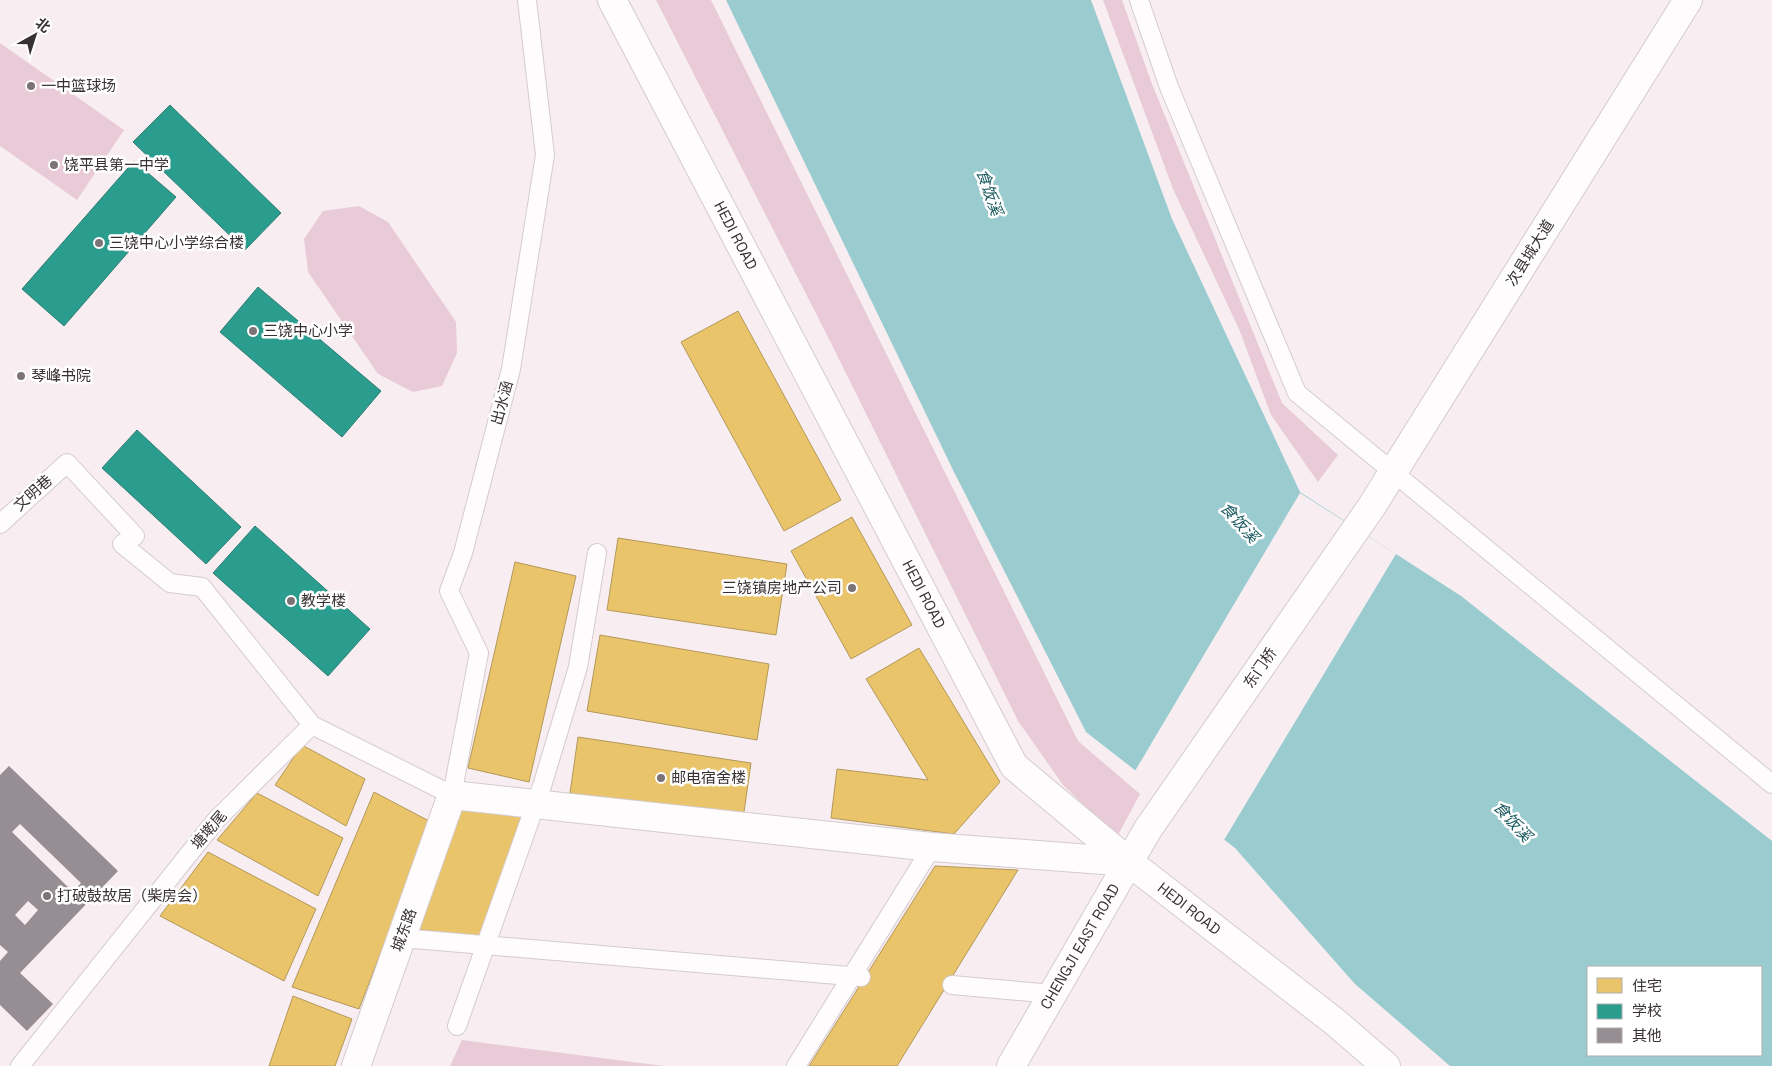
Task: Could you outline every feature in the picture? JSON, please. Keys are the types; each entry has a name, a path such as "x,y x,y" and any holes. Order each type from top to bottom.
{"main road":[{"name":"HEDI ROAD","path":"612,0 1014,766 1129,862 1335,1022 1386,1066"},
{"name":"次县城大道","path":"1372,506 1688,0"},
{"name":"东门桥","path":"1148,829 1372,506"},
{"path":"452,795 932,847 1129,862"},
{"name":"城东路","path":"356,1066 452,795"},
{"name":"CHENGJI EAST ROAD","path":"1012,1066 1148,829"}],"lane":[{"name":"出水涵","path":"452,795 479,653 449,591 464,552 511,369 545,155 527,0"},
{"path":"1139,0 1169,87 1297,393 1772,784"},
{"name":"文明巷","path":"0,524 66,463 135,536 122,544 170,583 202,588 312,725"},
{"path":"457,1026 535,804 578,667 597,553"},
{"path":"312,725 452,795"},
{"name":"塘墘尾","path":"20,1066 216,820 312,725"},
{"path":"796,1066 856,977 932,847"},
{"path":"402,938 856,977"},
{"path":"952,985 1053,994"}],"shaded area":[{"path":"656,0 711,0 1078,741 1140,794 1117,837 1063,785 1018,721 831,343"},
{"path":"1103,0 1122,0 1152,84 1282,403 1338,455 1318,482 1271,415 1239,329 1173,189"},
{"name":"一中篮球场","path":"0,43 124,130 77,200 0,146"},
{"path":"359,206 388,222 456,322 457,353 442,386 413,392 378,374 308,272 304,239 323,211"},
{"path":"462,1040 664,1066 450,1066"}],"water":[{"name":"食饭溪","path":"726,0 1091,0 1172,219 1300,492 1461,596 1772,841 1772,1066 1450,1066 1355,984 1235,848 1086,732 954,472"}],"pier":[{"path":"1300,493 1396,554 1224,840 1135,771"}],"building: 住宅":[{"path":"738,311 841,500 784,531 681,342"},
{"name":"三饶镇房地产公司","path":"852,517 912,625 851,659 791,551"},
{"path":"618,538 787,564 776,635 607,610"},
{"path":"515,562 576,576 529,782 468,768"},
{"path":"600,635 769,664 757,740 587,711"},
{"path":"919,648 1000,782 954,834 831,818 837,769 928,780 866,679"},
{"name":"邮电宿舍楼","path":"578,737 751,763 743,819 570,793"},
{"path":"302,745 365,779 346,826 275,785"},
{"path":"374,792 431,822 359,1009 292,987"},
{"path":"257,793 343,838 318,896 217,840"},
{"path":"460,807 522,815 479,938 415,929"},
{"path":"208,852 316,909 284,981 160,916"},
{"path":"935,866 1018,870 897,1066 809,1066"},
{"path":"293,996 352,1019 335,1066 269,1066"}],"building: 学校":[{"path":"170,105 281,213 245,250 133,142"},
{"name":"三饶中心小学综合楼","path":"134,161 176,197 64,326 22,289"},
{"path":"258,287 381,391 342,437 220,332"},
{"path":"137,430 241,527 206,564 102,468"},
{"name":"教学楼","path":"255,526 370,629 328,676 213,573"}],"building: 其他":[{"name":"打破鼓故居（柴房会）","path":"9,766 118,871 20,973 53,1004 27,1031 0,1005 0,961 8,952 0,945 0,775","holes":["20,824 81,883 73,892 12,832","28,901 38,910 25,925 15,915"]}],"place":[{"name":"一中篮球场","path":"31,86"},
{"name":"饶平县第一中学","path":"54,165"},
{"name":"三饶中心小学综合楼","path":"99,243"},
{"name":"三饶中心小学","path":"253,331"},
{"name":"琴峰书院","path":"21,376"},
{"name":"三饶镇房地产公司","path":"852,588"},
{"name":"教学楼","path":"291,601"},
{"name":"邮电宿舍楼","path":"661,778"},
{"name":"打破鼓故居（柴房会）","path":"47,896"}]}
